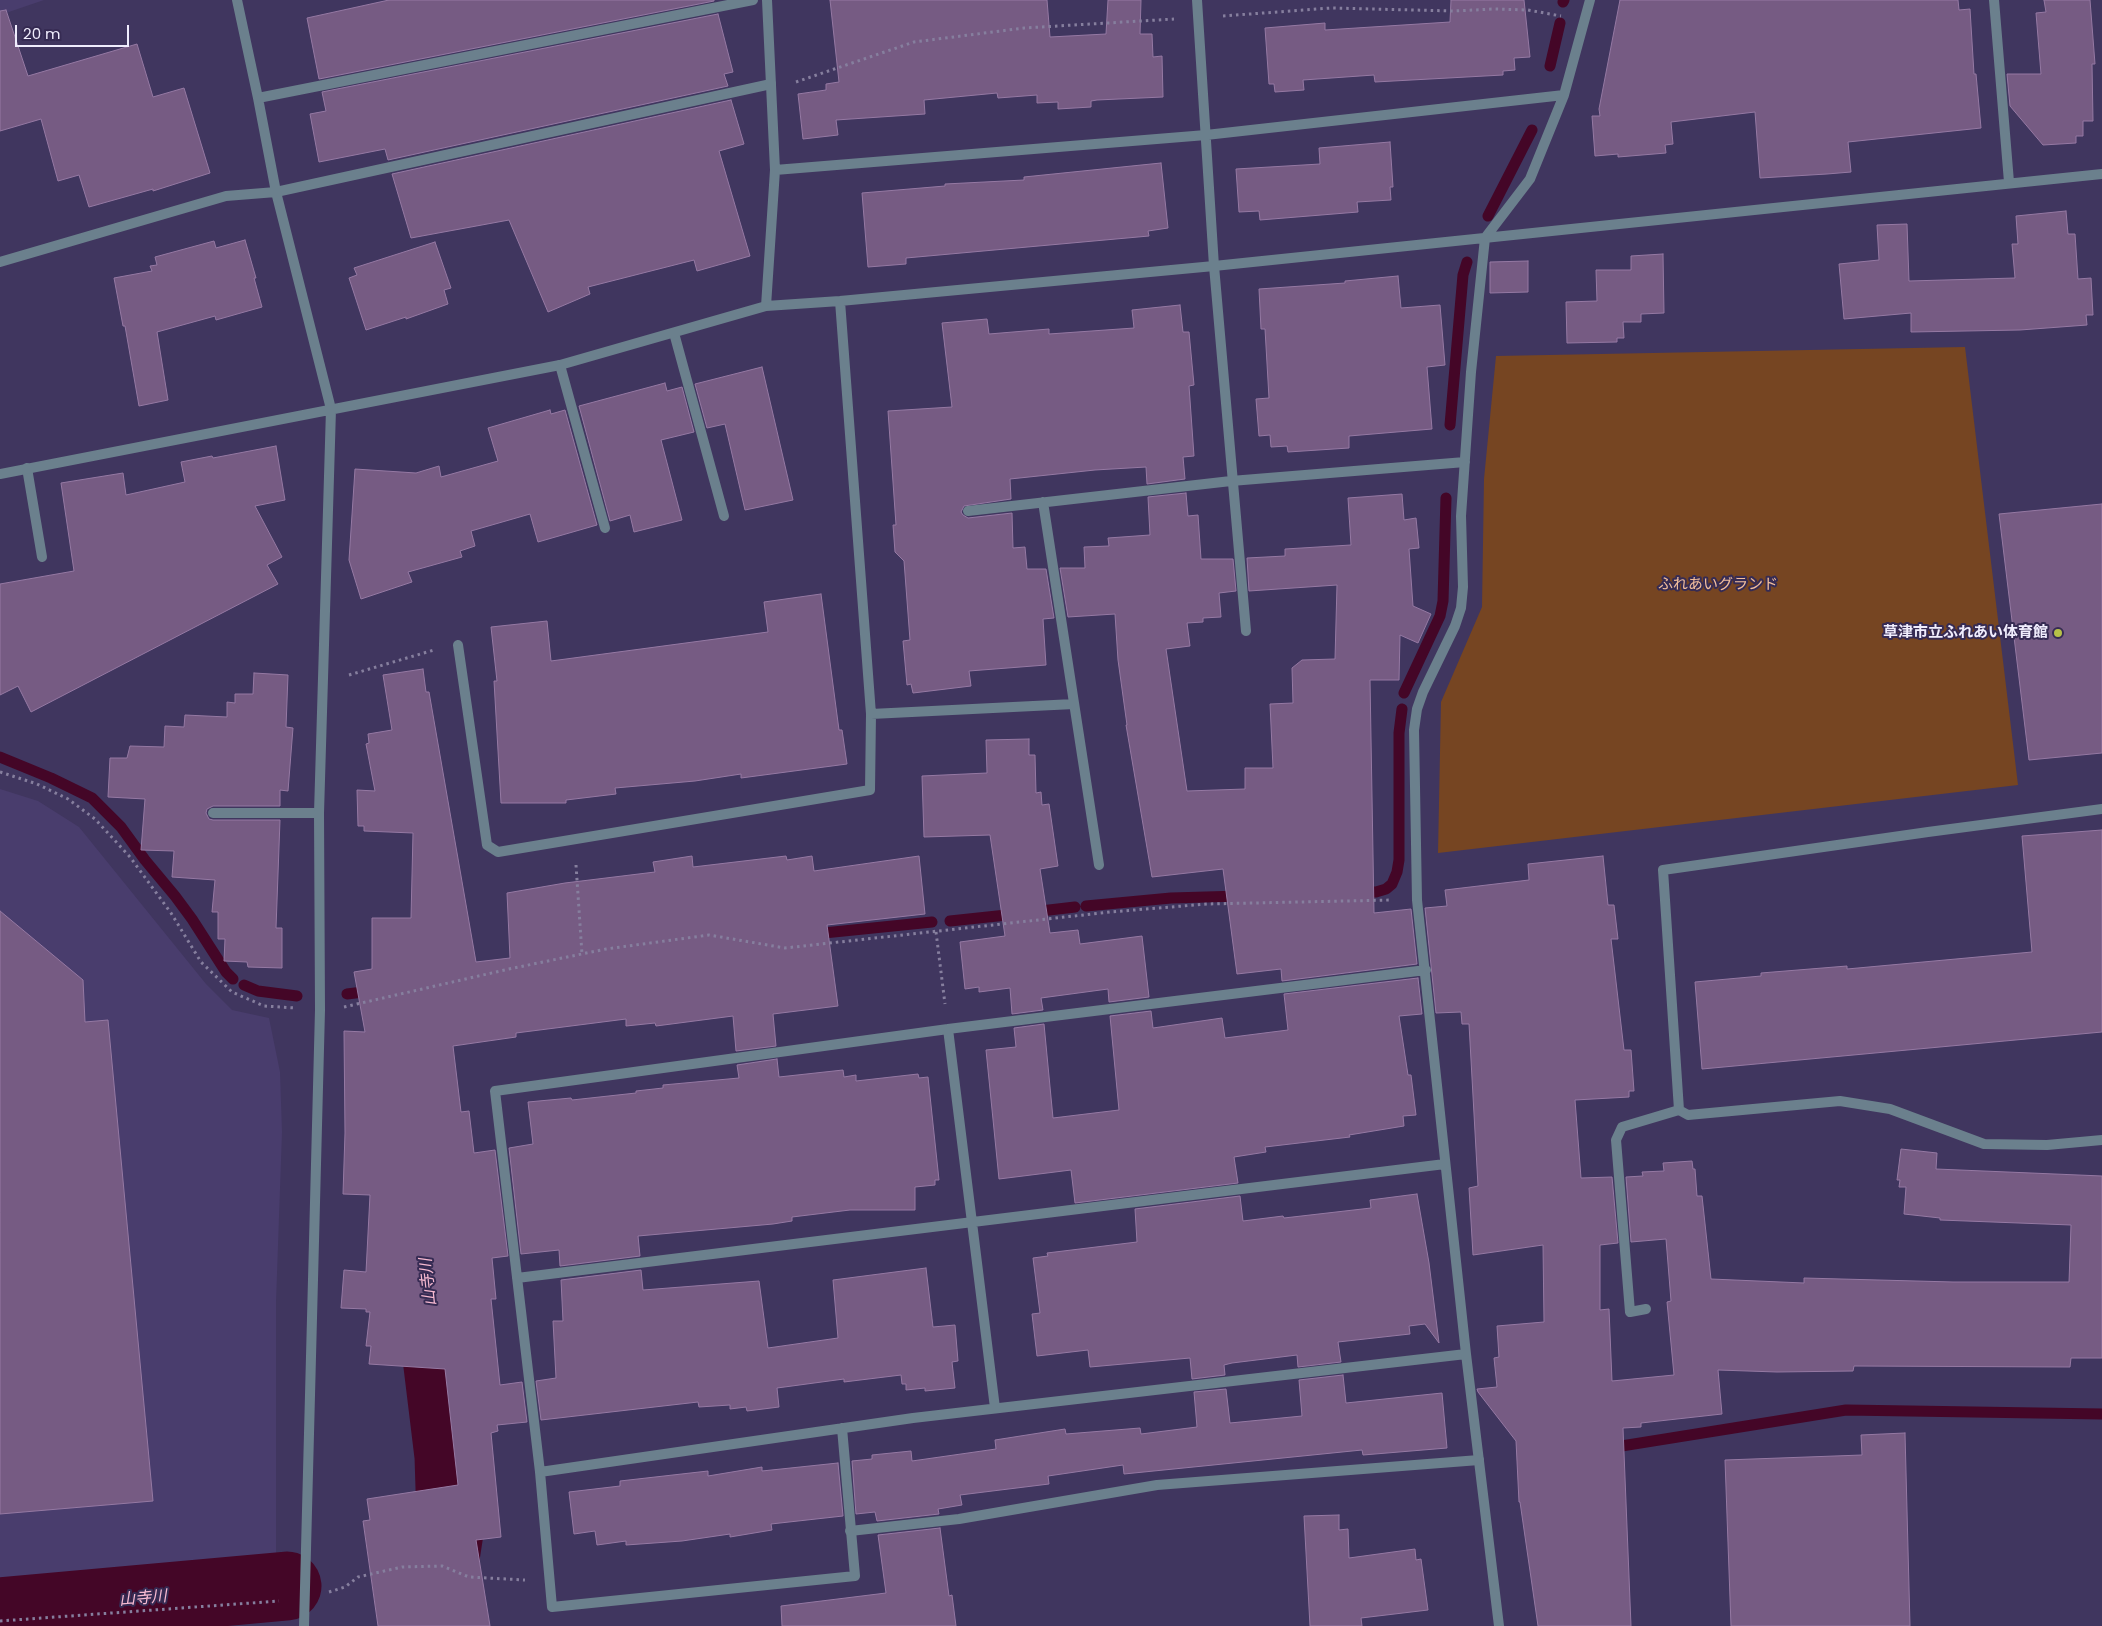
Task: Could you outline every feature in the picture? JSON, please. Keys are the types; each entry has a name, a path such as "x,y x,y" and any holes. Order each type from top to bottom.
{"street":[{"path":"236,0 258,98 276,192 331,409 318,813 320,1010 304,1626"},
{"path":"258,98 752,0"},
{"path":"766,306 775,170 767,0"},
{"path":"1197,0 1214,266 1231,481 1246,631"},
{"path":"1499,1626 1466,1354 1417,900 1414,730 1417,709 1461,608 1463,587 1460,516 1471,372 1485,238 1530,180 1564,95 1590,0"},
{"path":"1994,0 2009,182"},
{"path":"0,262 226,196 276,192 771,84"},
{"path":"775,170 1206,135 1564,95"},
{"path":"0,474 560,365 766,306 840,301 1214,266 2009,182 2102,174"},
{"path":"458,645 488,845 498,852 870,790 871,714 840,301"},
{"path":"674,333 724,516"},
{"path":"560,365 606,528"},
{"path":"968,511 1231,481 1465,462"},
{"path":"27,468 42,557"},
{"path":"1043,502 1099,865"},
{"path":"871,714 1074,704"},
{"path":"1679,1110 1663,870 2102,809"},
{"path":"213,813 318,813"},
{"path":"842,1428 855,1576 552,1607 548,1580 540,1472 495,1091 948,1029 1426,970"},
{"path":"948,1029 995,1408"},
{"path":"1646,1309 1630,1312 1616,1140 1622,1127 1679,1110 1688,1115 1840,1101 1890,1109 1984,1144 2047,1145 2102,1140"},
{"path":"517,1278 1445,1164"},
{"path":"540,1472 842,1428 995,1408 1466,1354"},
{"path":"850,1531 959,1518 1157,1485 1479,1460"}],"path":[{"path":"322,682 439,648 458,645"},
{"path":"0,772 37,784 68,798 95,818 130,857 171,913 202,962 232,992 264,1006 320,1010 354,1005 417,989 582,954 709,935 785,948 1110,912 1207,904 1417,900"},
{"path":"575,839 582,954"},
{"path":"936,932 948,1029"},
{"path":"0,1621 306,1599 345,1587 358,1577 402,1567 442,1566 469,1577 548,1580"}],"shaded area":[{"path":"0,0 44,0 0,15"},
{"path":"0,789 38,801 79,827 206,984 232,1010 269,1018 280,1072 282,1132 276,1302 276,1572 0,1594"}],"green space":[{"name":"ふれあいグランド","path":"1965,347 2018,785 1438,853 1441,702 1482,607 1484,479 1496,356"}],"building":[{"path":"389,0 714,1 319,79 307,18"},
{"path":"830,0 1047,0 1050,37 1106,34 1108,0 1141,0 1140,34 1152,34 1153,57 1162,56 1163,97 1097,100 1091,101 1091,107 1058,109 1058,102 1037,103 1037,95 998,98 997,93 924,100 925,114 836,120 838,135 803,139 798,94 826,90 826,84 839,82"},
{"path":"1451,0 1524,0 1530,57 1514,58 1515,70 1503,71 1503,75 1375,82 1374,75 1303,80 1304,90 1275,92 1274,84 1269,84 1265,28 1325,23 1325,30 1450,22"},
{"path":"1620,0 1958,0 1959,10 1970,9 1974,74 1976,74 1981,128 1848,142 1851,172 1827,174 1760,178 1755,112 1671,122 1673,144 1665,145 1666,153 1618,157 1618,154 1595,156 1592,116 1600,116 1599,109"},
{"path":"2044,0 2090,0 2095,64 2092,64 2093,121 2083,121 2083,136 2076,136 2076,143 2043,145 2010,106 2007,74 2041,74 2036,13 2046,12"},
{"path":"6,10 28,76 137,44 153,97 184,88 210,173 153,191 153,189 89,207 79,175 58,181 41,119 0,131 0,11"},
{"path":"718,14 733,72 724,74 728,86 388,160 385,149 319,162 310,114 326,111 322,92"},
{"path":"731,100 744,144 719,151 750,256 697,271 694,260 588,287 590,294 548,312 509,220 411,238 392,174"},
{"path":"1390,142 1393,187 1390,187 1391,200 1357,202 1358,212 1260,220 1259,211 1239,212 1236,169 1320,164 1319,148"},
{"path":"1161,163 1168,228 1148,231 1149,236 906,258 906,264 868,267 862,193 945,186 945,184 1024,180 1024,177"},
{"path":"2066,211 2068,234 2075,234 2078,279 2091,278 2093,315 2086,315 2087,325 2020,330 1911,332 1911,313 1844,319 1839,264 1879,260 1877,225 1907,224 1909,281 2015,278 2012,244 2018,244 2016,216"},
{"path":"245,240 262,307 216,320 215,316 157,332 168,400 139,406 125,326 123,326 114,278 152,271 150,266 157,265 155,257 214,241 216,248"},
{"path":"435,242 451,288 444,290 448,304 406,319 406,317 366,330 349,278 357,275 354,268"},
{"path":"1663,254 1664,313 1641,314 1641,322 1623,322 1624,338 1617,338 1617,342 1567,343 1566,302 1597,301 1596,270 1631,270 1631,256"},
{"path":"1528,261 1528,292 1490,293 1490,262"},
{"path":"1398,276 1401,308 1440,305 1445,365 1427,367 1432,429 1349,436 1349,448 1288,452 1287,446 1271,447 1270,435 1259,436 1256,399 1269,398 1265,329 1261,329 1259,289 1345,283 1345,281"},
{"path":"1180,305 1183,332 1189,332 1194,385 1189,386 1194,456 1183,457 1185,479 1147,484 1146,467 1010,479 1011,499 964,506 961,512 968,518 1012,513 1013,548 1025,547 1027,569 1046,569 1054,618 1043,619 1046,665 969,671 971,686 913,693 911,684 907,685 903,641 910,640 904,561 895,552 893,525 896,525 888,411 952,407 942,323 987,319 989,334 1049,329 1049,334 1134,328 1132,310"},
{"path":"762,367 793,500 745,510 725,424 707,428 695,384"},
{"path":"665,383 667,391 682,387 694,432 661,440 682,520 634,532 630,515 610,521 579,406"},
{"path":"550,410 551,414 565,410 597,525 538,542 530,514 471,531 475,546 460,551 462,557 408,572 412,582 361,599 349,560 355,469 416,473 439,466 441,477 498,461 488,428"},
{"path":"276,446 285,500 255,506 282,557 267,565 278,584 31,712 18,686 0,695 0,584 74,571 61,483 123,473 126,495 185,482 181,462"},
{"path":"1186,493 1188,516 1198,515 1201,559 1233,559 1236,591 1219,593 1221,617 1203,618 1203,622 1187,623 1190,646 1166,649 1187,791 1245,789 1245,768 1273,768 1270,704 1293,703 1292,668 1302,660 1335,659 1337,585 1249,591 1247,558 1285,556 1285,549 1351,545 1348,498 1402,494 1404,520 1416,518 1419,548 1409,549 1413,606 1431,614 1418,643 1400,635 1399,680 1370,680 1374,913 1411,909 1417,964 1282,981 1281,969 1237,974 1223,869 1152,877 1126,725 1118,660 1115,614 1068,617 1060,568 1085,568 1084,547 1109,546 1108,538 1150,535 1148,497"},
{"name":"草津市立ふれあい体育館","path":"2102,504 2102,753 2029,760 1999,514"},
{"path":"821,594 839,730 842,730 847,764 741,778 741,774 695,781 615,788 616,794 566,800 566,803 501,803 494,681 497,681 491,627 547,621 551,661 768,632 764,602"},
{"path":"423,669 426,692 429,692 476,962 510,958 507,893 565,883 655,872 653,862 692,856 693,867 786,856 787,860 812,856 814,871 919,856 925,914 827,925 838,1006 773,1014 776,1046 736,1051 733,1016 656,1026 655,1023 626,1026 626,1019 516,1033 516,1037 453,1046 461,1112 469,1111 474,1153 495,1150 508,1256 492,1258 496,1299 491,1299 500,1385 522,1382 527,1422 497,1425 498,1431 491,1433 501,1537 476,1540 490,1626 378,1626 363,1521 370,1520 367,1499 458,1485 445,1369 369,1364 371,1346 366,1346 370,1312 366,1312 366,1309 341,1308 344,1270 366,1272 370,1195 343,1194 345,1133 344,1031 365,1032 354,972 372,969 372,918 411,918 413,833 364,831 364,826 358,826 357,790 375,791 366,744 369,743 368,734 392,730 383,675"},
{"path":"254,673 288,675 286,727 293,728 288,791 280,790 280,806 213,806 207,809 206,813 209,819 213,820 280,820 276,928 282,928 282,968 248,967 247,962 224,961 225,939 218,939 218,912 212,912 215,880 172,877 174,851 141,850 145,799 108,797 110,758 127,758 130,746 164,747 165,726 184,727 185,715 227,717 227,702 235,703 235,694 253,694"},
{"path":"1029,739 1029,755 1035,755 1036,793 1041,792 1042,805 1049,804 1058,866 1040,869 1050,933 1078,930 1080,944 1142,936 1149,997 1109,1002 1108,989 1041,998 1043,1010 1012,1014 1010,988 979,992 979,987 965,989 960,942 1005,936 990,835 924,837 922,776 987,773 986,740"},
{"path":"2102,830 2102,1032 1702,1069 1695,982 1761,976 1761,973 1847,966 1847,969 2032,952 2022,836"},
{"path":"1603,856 1608,905 1614,905 1618,939 1611,939 1624,1050 1631,1050 1634,1091 1629,1091 1629,1097 1575,1100 1581,1178 1612,1177 1618,1243 1600,1245 1600,1310 1609,1309 1612,1381 1674,1375 1667,1302 1671,1301 1666,1239 1631,1242 1626,1177 1643,1176 1642,1172 1664,1171 1663,1163 1692,1161 1693,1169 1695,1169 1697,1196 1702,1196 1711,1279 1804,1283 1804,1278 1953,1282 2069,1282 2071,1225 1940,1220 1940,1218 1904,1214 1906,1187 1899,1187 1900,1180 1897,1180 1901,1149 1937,1153 1936,1169 2102,1176 2102,1358 2071,1358 2070,1367 1854,1366 1853,1371 1777,1372 1718,1370 1722,1414 1641,1423 1641,1427 1623,1428 1631,1626 1538,1626 1519,1502 1516,1441 1477,1389 1497,1387 1494,1358 1499,1357 1497,1326 1544,1322 1543,1245 1473,1255 1469,1188 1478,1186 1469,1024 1462,1024 1461,1012 1436,1013 1425,908 1447,906 1445,890 1529,880 1528,864"},
{"path":"0,911 83,980 85,1022 108,1020 153,1501 0,1514"},
{"path":"1418,978 1422,1014 1399,1016 1408,1075 1411,1075 1416,1115 1403,1116 1404,1126 1349,1135 1350,1137 1265,1147 1266,1152 1234,1157 1238,1183 1075,1203 1071,1170 999,1179 986,1050 1016,1047 1014,1028 1044,1024 1053,1118 1119,1110 1110,1016 1151,1011 1153,1028 1222,1018 1225,1038 1288,1030 1284,994"},
{"path":"777,1059 779,1077 843,1070 844,1077 856,1075 856,1081 918,1074 919,1078 928,1077 939,1180 935,1180 935,1185 915,1187 915,1210 850,1210 792,1217 792,1221 773,1224 638,1236 640,1256 560,1266 559,1250 521,1254 509,1148 533,1144 528,1102 571,1098 572,1100 636,1093 636,1091 663,1088 663,1085 739,1078 737,1065"},
{"path":"1417,1194 1429,1263 1439,1343 1425,1324 1409,1326 1410,1334 1338,1342 1341,1362 1298,1367 1297,1355 1232,1363 1224,1365 1225,1375 1192,1379 1190,1358 1090,1367 1088,1350 1037,1356 1032,1314 1040,1313 1033,1258 1048,1256 1047,1253 1137,1242 1135,1209 1240,1196 1243,1221 1371,1208 1370,1200"},
{"path":"926,1268 933,1327 955,1325 958,1361 952,1362 955,1388 925,1391 925,1388 906,1390 906,1384 902,1384 901,1375 844,1382 844,1379 777,1388 779,1407 747,1411 746,1407 730,1409 730,1405 699,1407 698,1402 541,1420 536,1381 556,1378 553,1321 563,1321 561,1280 641,1270 643,1290 759,1281 768,1348 838,1338 833,1280"},
{"path":"1343,1375 1346,1403 1442,1393 1447,1448 1363,1455 1362,1450 1124,1474 1123,1465 1048,1476 1049,1484 960,1495 962,1505 938,1509 939,1514 877,1521 875,1512 856,1514 852,1461 872,1459 872,1455 911,1451 912,1461 996,1449 995,1440 1065,1429 1066,1434 1140,1428 1141,1434 1197,1427 1194,1392 1226,1389 1230,1423 1302,1416 1299,1380"},
{"path":"1905,1433 1910,1626 1731,1626 1725,1460 1862,1455 1861,1435"},
{"path":"838,1463 843,1516 771,1524 772,1530 730,1537 730,1534 682,1541 626,1545 626,1541 597,1545 595,1531 574,1534 569,1492 620,1486 620,1481 708,1471 708,1476 762,1467 762,1471"},
{"path":"1339,1515 1339,1530 1348,1529 1349,1558 1415,1549 1416,1560 1421,1559 1428,1610 1361,1618 1362,1626 1310,1626 1304,1516"},
{"path":"940,1528 949,1596 952,1595 956,1626 782,1626 781,1606 886,1593 878,1535"}],"waterway":[{"path":"1550,66 1560,23"},
{"path":"1488,216 1532,130"},
{"path":"1450,425 1463,275 1467,262"},
{"path":"1404,693 1440,616 1443,601 1446,498"},
{"path":"1360,892 1376,892 1386,889 1392,884 1397,872 1399,860 1399,733 1402,709"},
{"path":"0,757 51,778 92,798 121,827 175,896 226,972 233,979"},
{"path":"1086,906 1171,898 1241,896"},
{"path":"1032,912 1075,907"},
{"path":"950,921 1016,914"},
{"path":"814,934 932,922"},
{"path":"244,985 258,991 297,996"},
{"path":"347,994 371,991"},
{"name":"山寺川","path":"427,1275 449,1456 451,1519 445,1558"},
{"path":"1609,1448 1846,1410 2102,1414"},
{"name":"山寺川","path":"0,1612 287,1586"}],"place":[{"name":"草津市立ふれあい体育館","path":"2058,633"}]}
